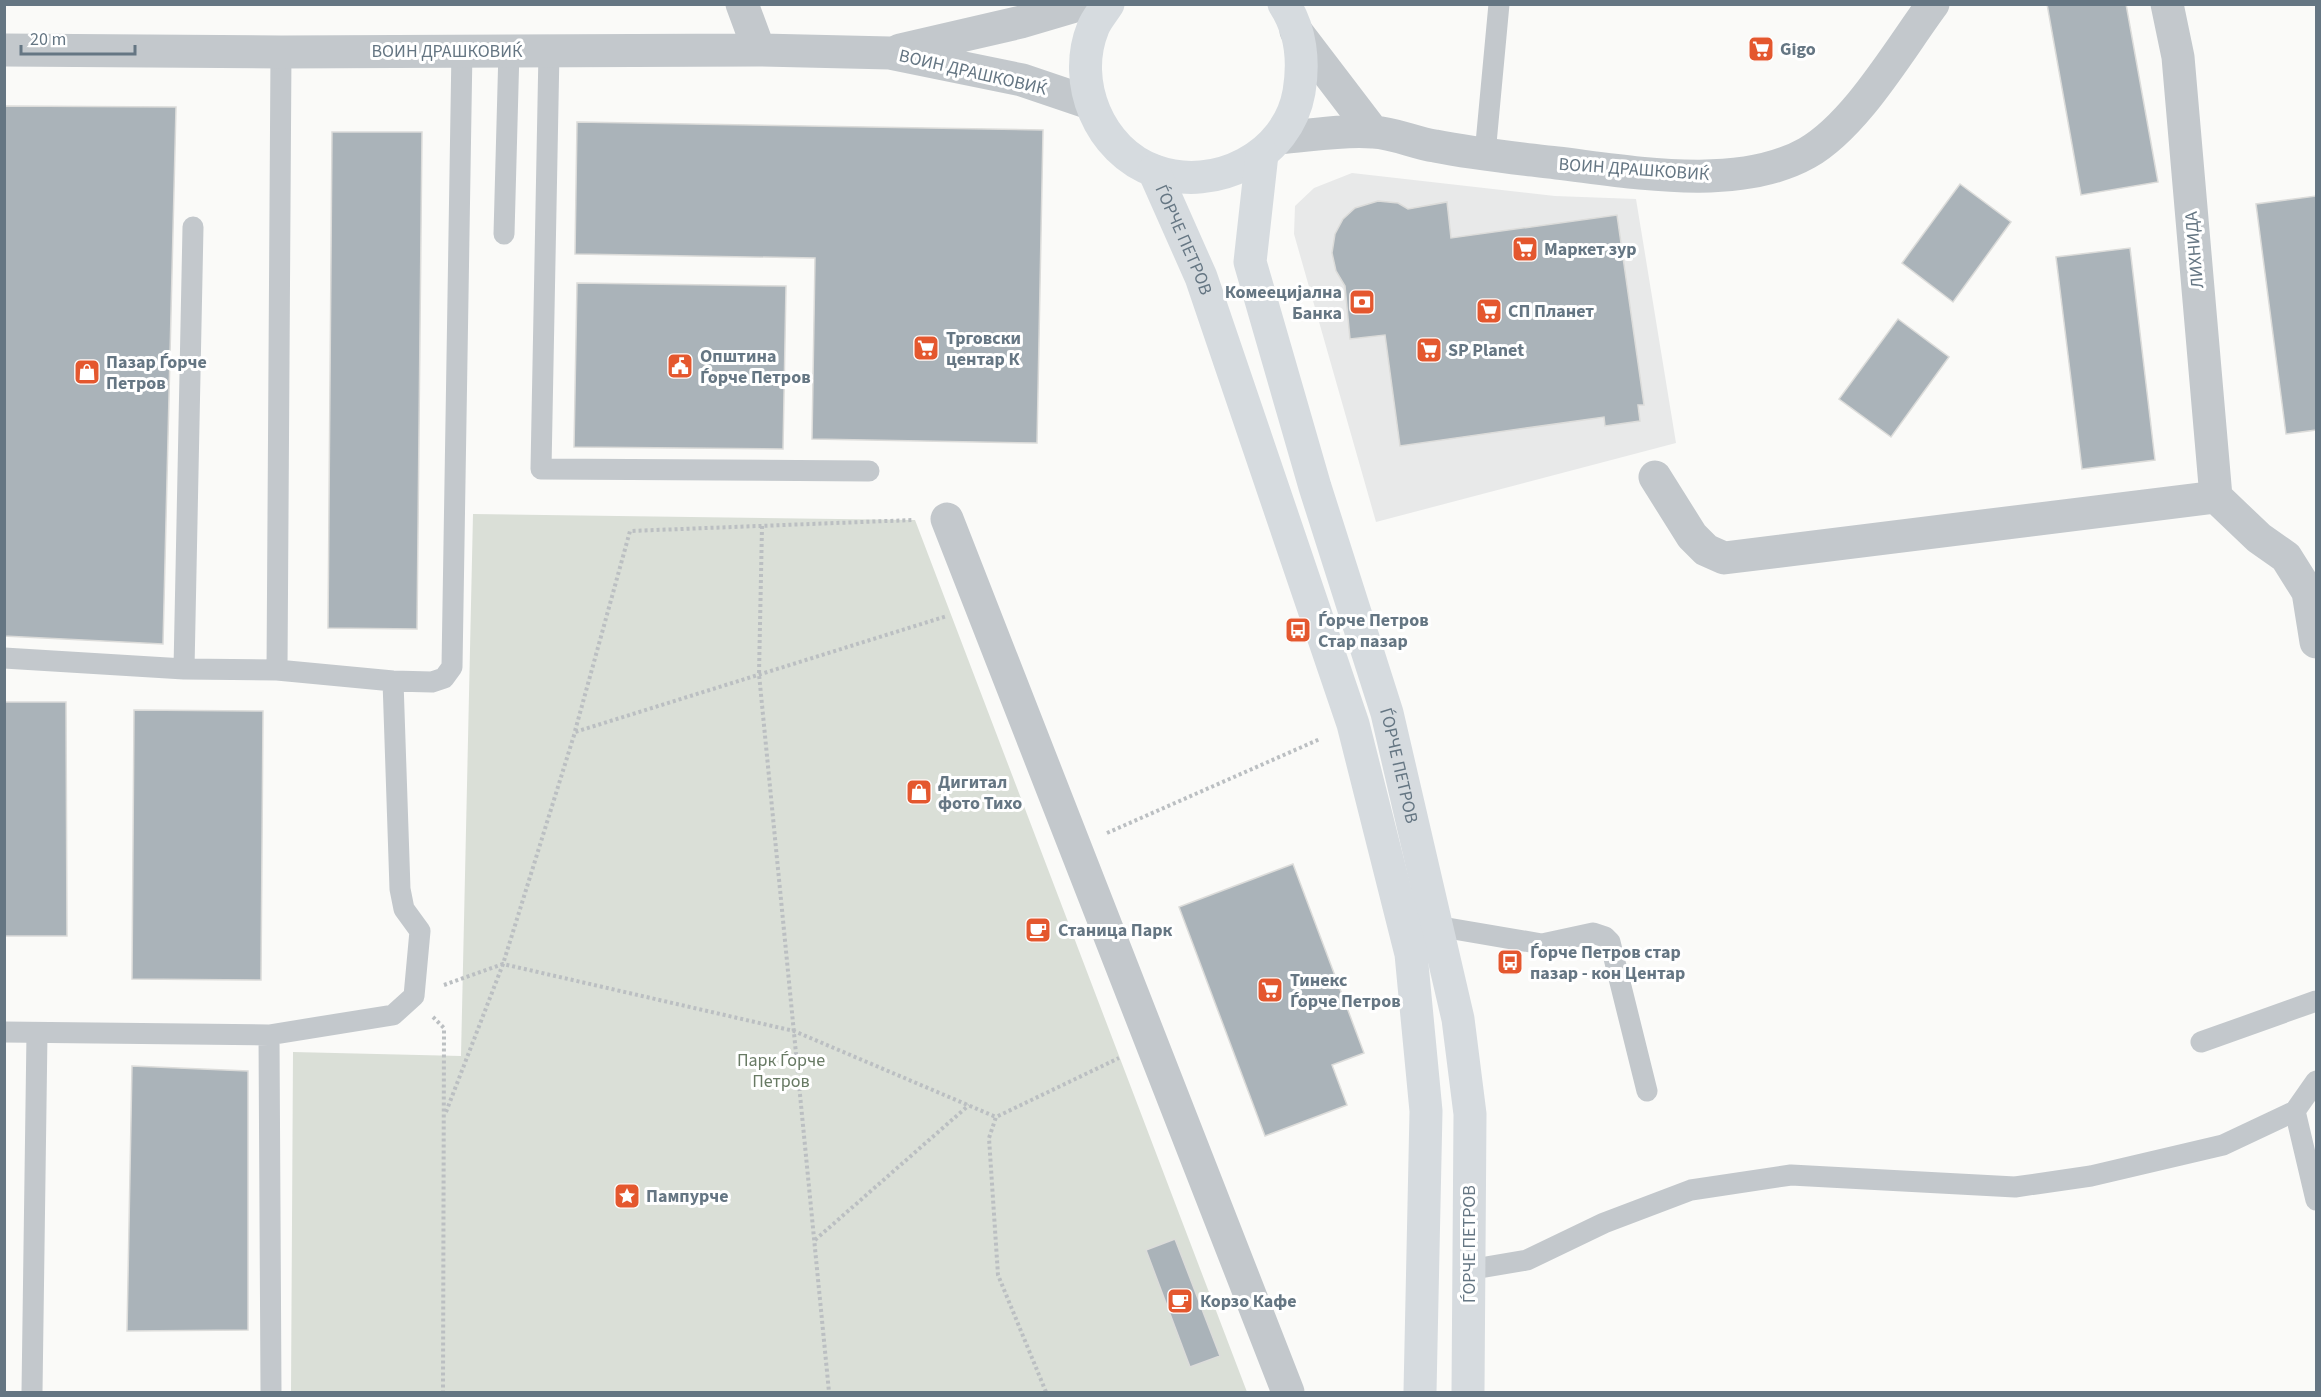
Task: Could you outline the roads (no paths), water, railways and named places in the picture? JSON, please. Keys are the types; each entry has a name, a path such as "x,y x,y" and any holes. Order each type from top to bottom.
{"street":[{"path":"742,4 759,50"},
{"name":"ВОИН ДРАШКОВИЌ","path":"890,53 1021,22 1082,4"},
{"name":"ЃОРЧЕ ПЕТРОВ","path":"1108,4 1093,28 1085,65 1090,103 1108,136 1115,144 1154,171 1191,178 1229,172 1270,146"},
{"name":"ВОИН ДРАШКОВИЌ","path":"1270,146 1373,132 1434,146 1485,154 1679,175 1718,175 1779,165 1807,153 1827,139 1851,116 1933,4"},
{"name":"ЛИХНИДА","path":"2166,4 2178,57 2216,497"},
{"path":"1290,18 1373,132"},
{"name":"ЃОРЧЕ ПЕТРОВ","path":"1290,18 1303,68 1297,105 1270,146 1250,261 1319,499 1387,713 1458,1019 1470,1114 1468,1392"},
{"name":"ВОИН ДРАШКОВИЌ","path":"4,50 281,52 759,50 890,53 1022,80 1090,103"},
{"name":"ЃОРЧЕ ПЕТРОВ","path":"1154,171 1201,277 1353,724 1411,954 1426,1111 1420,1392"},
{"path":"1655,477 1692,536 1706,550 1724,558 2216,497 2259,538 2286,557 2308,592 2316,642"},
{"path":"947,519 1288,1392"}],"lane":[{"path":"1485,154 1499,4"},
{"path":"4,658 184,669 277,670 393,681 432,682 444,678 452,667 462,50"},
{"path":"504,234 509,50"},
{"path":"549,51 541,469 869,471"},
{"path":"277,670 281,52"},
{"path":"184,669 193,227"},
{"path":"2286,557 2316,569"},
{"path":"4,1032 269,1035 393,1015 414,996 420,931 404,909 400,890 393,681"},
{"path":"1436,926 1542,944 1593,933 1605,937 1610,942 1647,1091"},
{"path":"2201,1042 2316,1001"},
{"path":"32,1392 37,1033"},
{"path":"269,1035 271,1392"},
{"path":"1468,1270 1527,1260 1604,1223 1691,1190 1791,1175 2015,1187 2091,1176 2223,1145 2295,1112 2316,1081"},
{"path":"2295,1112 2316,1200"}],"place":[{"name":"Gigo","path":"1761,49"},
{"name":"Маркет зур","path":"1525,249"},
{"name":"Комеецијална Банка","path":"1362,302"},
{"name":"СП Планет","path":"1489,311"},
{"name":"Трговски центар К","path":"926,348"},
{"name":"SP Planet","path":"1429,350"},
{"name":"Општина Ѓорче Петров","path":"680,366"},
{"name":"Пазар Ѓорче Петров","path":"87,372"},
{"name":"Ѓорче Петров Стар пазар","path":"1298,630"},
{"name":"Дигитал фото Тихо","path":"919,792"},
{"name":"Станица Парк","path":"1038,930"},
{"name":"Ѓорче Петров стар пазар - кон Центар","path":"1510,962"},
{"name":"Тинекс Ѓорче Петров","path":"1270,990"},
{"name":"Пампурче","path":"627,1196"},
{"name":"Корзо Кафе","path":"1180,1301"}],"park label":[{"name":"Парк Ѓорче Петров","path":"781,1070"}]}
